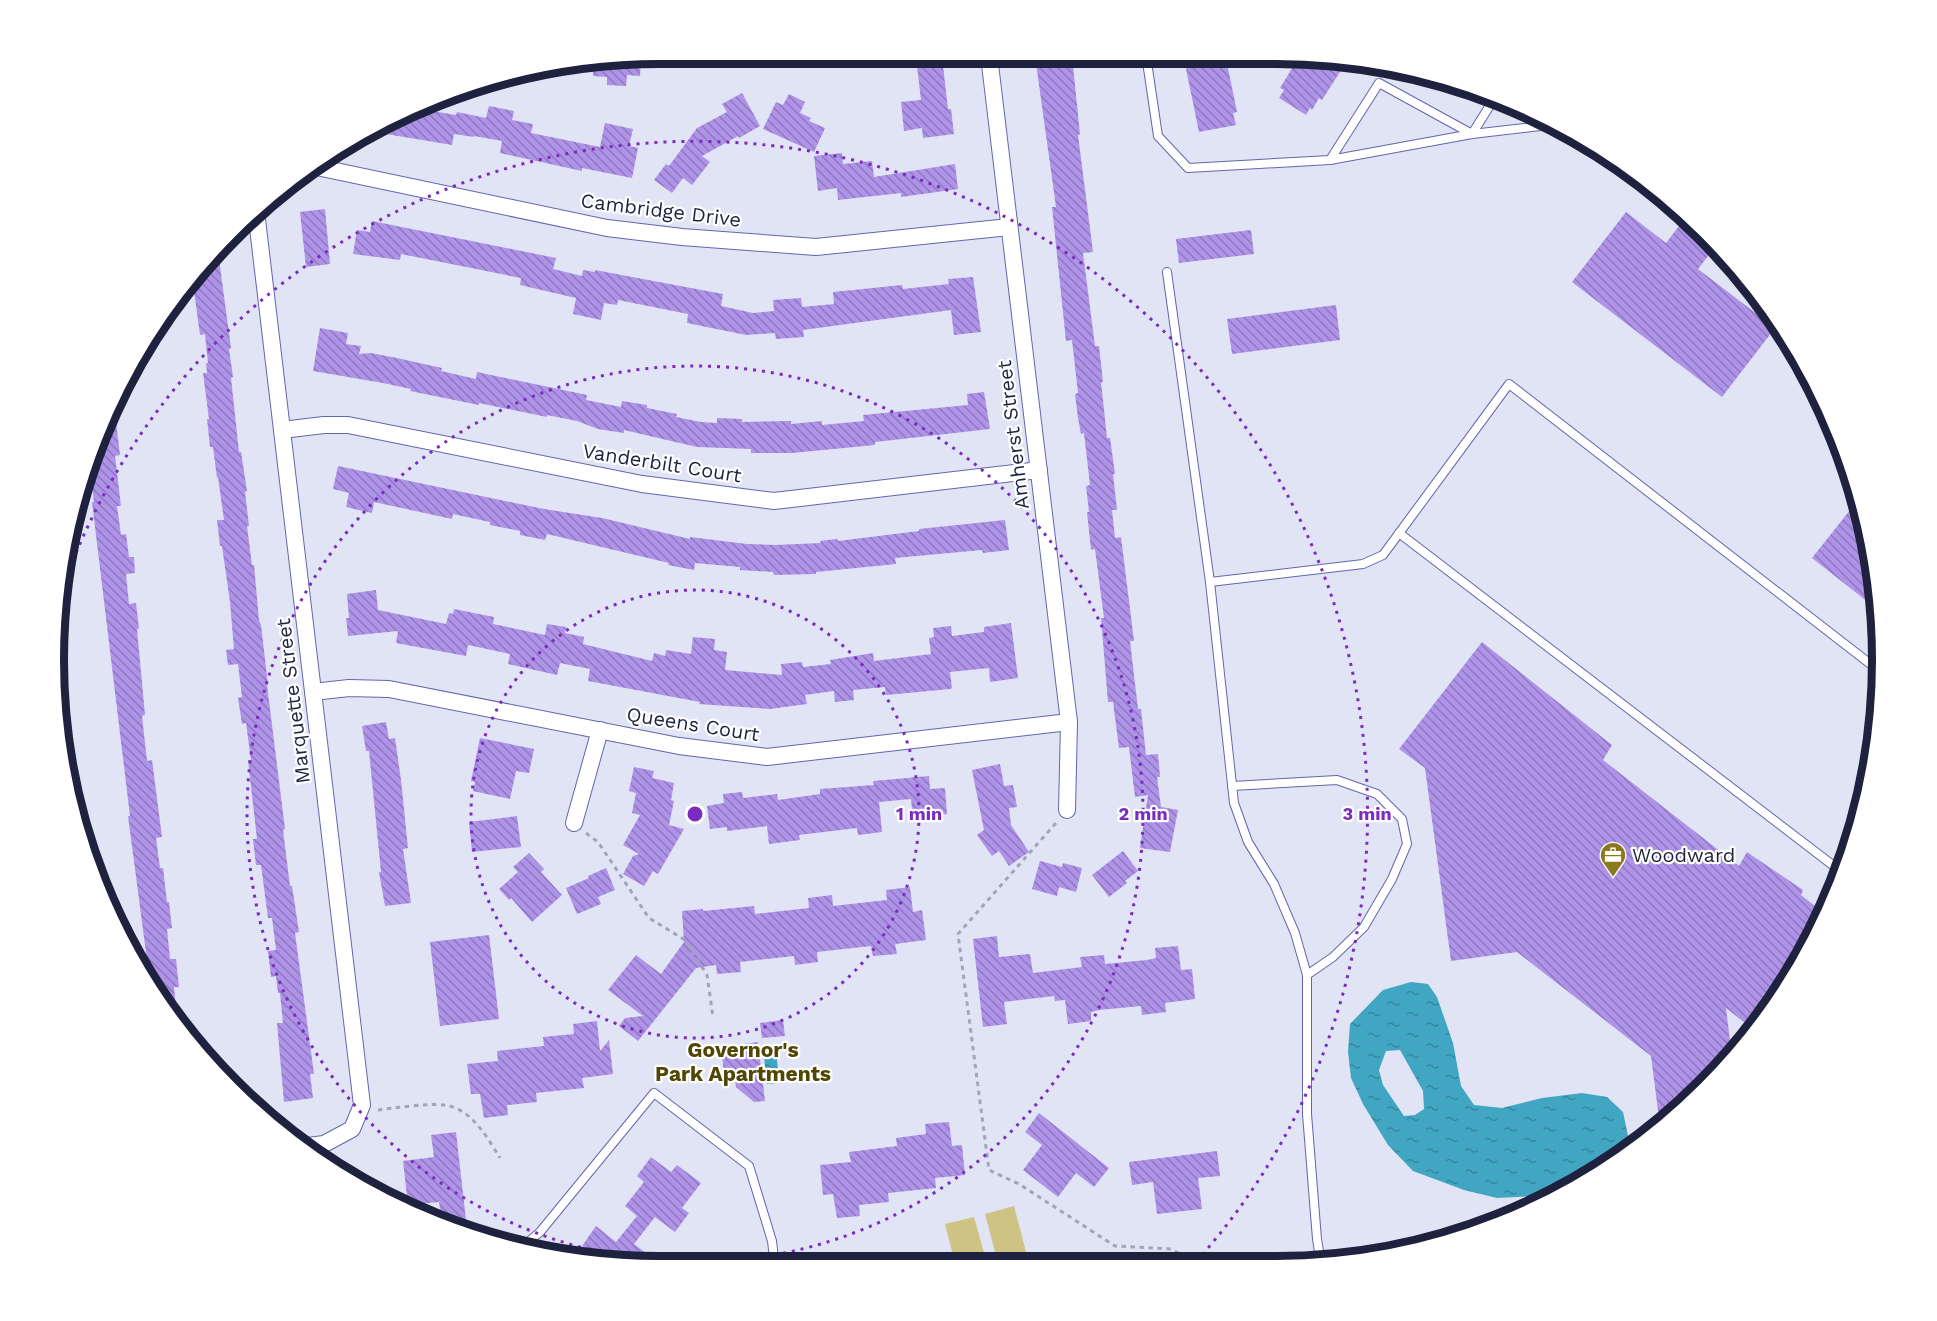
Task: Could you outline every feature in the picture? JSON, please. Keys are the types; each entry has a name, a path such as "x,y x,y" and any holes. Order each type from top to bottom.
{"street":[{"name":"Amherst Street","path":"990,64 1069,722 1067,810"},
{"name":"Cambridge Drive","path":"324,169 607,228 693,238 816,247 1010,227"},
{"name":"Marquette Street","path":"257,222 362,1105 358,1113"},
{"name":"Vanderbilt Court","path":"282,430 324,425 348,425 642,484 774,501 1039,470"},
{"name":"Queens Court","path":"313,692 349,688 389,689 680,746 767,757 1069,722"},
{"path":"574,823 600,730"},
{"path":"314,1145 324,1144 352,1129 358,1113"}],"lane":[{"path":"1147,64 1158,136 1188,168 1330,160 1472,135 1540,126"},
{"path":"1330,160 1379,83 1472,135"},
{"path":"1472,135 1491,105"},
{"path":"1167,272 1210,582 1234,803 1248,842 1274,884 1295,933 1307,975 1307,1114 1320,1255"},
{"path":"1210,582 1363,564 1383,555 1509,384 1872,665"},
{"path":"1399,533 1835,867"},
{"path":"1232,786 1337,780 1377,794 1402,819 1407,844 1392,879 1364,927 1333,957 1307,975"},
{"path":"529,1241 540,1232 654,1093 749,1166 772,1241 774,1256"}],"path":[{"path":"1067,810 958,934 989,1170 1019,1184 1115,1246 1171,1249 1186,1256"},
{"path":"574,823 598,842 650,918 685,940 707,975 713,1017"},
{"path":"358,1113 444,1105 464,1113 485,1132 500,1158"}],"shaded area":[{"path":"1014,1206 1027,1256 996,1256 985,1214"},
{"path":"974,1217 985,1256 953,1256 945,1224"}],"water":[{"path":"1411,982 1428,984 1437,997 1453,1043 1461,1086 1474,1105 1502,1108 1542,1098 1582,1093 1607,1097 1623,1112 1629,1140 1574,1177 1538,1196 1497,1198 1464,1190 1413,1171 1388,1145 1363,1104 1351,1078 1348,1052 1350,1024 1383,990","holes":["1400,1050 1423,1091 1424,1109 1415,1115 1404,1116 1383,1085 1379,1070 1386,1051"]},
{"path":"776,1047 779,1083 767,1084 763,1048"}],"building":[{"path":"917,64 943,64 948,109 951,109 954,134 923,138 922,128 904,131 901,102 921,100"},
{"path":"1036,64 1073,64 1080,134 1078,135 1093,252 1083,253 1095,346 1099,346 1107,438 1110,438 1115,474 1113,474 1117,510 1112,510 1115,538 1121,537 1134,641 1130,641 1146,755 1158,754 1160,777 1157,777 1161,807 1178,810 1170,852 1140,848 1148,795 1135,797 1129,747 1119,748 1113,702 1108,702 1101,618 1104,618 1095,549 1091,550 1086,486 1090,485 1084,433 1081,434 1075,394 1078,393 1072,340 1066,341 1052,207 1056,207"},
{"path":"1185,64 1227,64 1237,112 1233,113 1236,125 1199,132"},
{"path":"641,65 640,76 627,75 626,86 607,85 607,77 593,76 593,69"},
{"path":"1294,65 1298,67 1299,65 1342,69 1322,100 1319,98 1306,115 1279,98 1284,90 1280,88"},
{"path":"742,93 760,126 702,156 710,162 692,185 683,178 672,193 654,180 666,164 669,166 697,128 727,112 722,104"},
{"path":"789,94 805,102 800,113 811,118 809,121 825,128 814,152 763,129 776,102 783,105"},
{"path":"489,106 514,111 512,120 533,124 531,133 600,147 605,123 633,129 629,146 638,148 632,178 582,168 582,171 500,153 502,141 454,134 452,145 383,133 430,111 456,115 457,112 486,118"},
{"path":"842,153 843,164 872,161 874,177 955,164 958,189 901,197 901,193 838,200 837,188 818,191 814,156"},
{"path":"325,209 330,264 306,267 300,212"},
{"path":"1626,212 1666,243 1679,226 1702,244 1711,253 1698,269 1766,321 1773,331 1722,397 1572,282"},
{"path":"372,221 556,258 553,269 582,276 583,270 595,272 595,270 723,294 721,306 753,313 774,311 773,300 801,298 802,307 834,304 833,292 902,285 903,289 949,284 948,279 973,277 981,332 954,335 951,310 803,330 804,337 776,339 775,333 746,335 687,323 688,314 618,300 617,305 604,303 601,320 573,314 576,298 520,285 521,278 401,254 400,260 353,254 357,230 370,232"},
{"path":"1251,230 1254,254 1179,263 1176,239"},
{"path":"219,260 231,348 229,349 233,377 231,378 239,452 241,452 247,491 245,492 249,526 247,526 252,565 254,565 290,886 292,886 299,932 295,933 314,1074 310,1074 313,1098 284,1102 277,1023 283,1023 280,993 278,993 276,976 271,977 268,951 276,950 272,918 268,918 261,865 256,865 253,839 257,839 248,760 251,760 246,723 242,724 238,698 242,697 238,664 228,665 226,650 234,649 230,602 217,520 224,520 207,419 209,419 203,373 207,373 206,363 208,363 205,334 200,335 194,291"},
{"path":"1336,305 1340,340 1232,354 1227,319"},
{"path":"320,328 348,333 346,344 361,346 359,354 371,353 397,358 442,368 441,371 476,379 477,372 587,395 586,400 621,407 622,401 647,405 647,408 701,422 717,423 717,418 742,419 742,422 791,421 791,424 822,421 822,425 864,421 863,415 968,405 967,394 984,392 990,429 875,442 875,445 792,453 751,453 751,449 697,447 624,430 624,433 598,429 577,421 479,403 479,405 383,383 313,371"},
{"path":"116,419 120,455 115,456 121,506 117,506 121,535 126,534 129,557 134,557 135,573 126,574 129,604 136,603 139,629 137,629 145,715 142,716 147,761 152,760 162,837 156,838 160,868 163,868 167,902 169,902 172,928 167,929 170,959 176,959 179,987 174,987 176,1007 147,964 128,816 130,816 92,502 94,502 92,483"},
{"path":"338,466 544,509 602,518 690,539 690,537 747,544 821,543 820,541 837,539 838,541 919,531 919,529 1005,520 1009,550 983,553 982,550 895,558 896,564 816,572 816,574 774,575 773,572 695,563 694,570 547,534 545,540 520,535 520,531 453,514 452,519 374,502 372,513 346,507 349,493 333,489"},
{"path":"1852,507 1861,544 1869,603 1812,558"},
{"path":"376,590 378,610 446,624 449,613 453,614 454,609 494,617 493,624 545,635 547,624 566,627 565,633 584,637 583,644 652,661 654,653 665,656 666,650 691,654 693,637 715,639 714,650 727,652 725,670 782,675 781,664 802,662 803,667 831,664 830,660 873,653 874,661 931,654 929,638 934,637 933,628 951,626 952,636 984,632 984,627 1011,623 1018,678 990,682 989,668 950,672 952,688 950,689 886,695 885,687 853,690 854,700 835,702 834,691 805,695 807,704 770,709 699,704 700,702 588,681 590,669 560,663 557,675 508,664 510,654 468,645 466,656 396,643 398,631 348,636 347,594"},
{"name":"Woodward","path":"1482,642 1612,745 1603,760 1739,866 1747,852 1803,890 1801,895 1818,909 1793,958 1749,1023 1747,1025 1726,1008 1731,1046 1698,1082 1659,1117 1651,1056 1517,952 1451,961 1425,768 1399,749"},
{"path":"386,722 389,739 395,738 401,780 408,848 403,849 411,903 385,906 379,872 381,872 369,751 366,751 362,726"},
{"path":"480,738 534,749 529,773 516,771 510,799 473,791 475,782 471,781"},
{"path":"1000,764 1004,786 1013,785 1017,807 1009,808 1011,825 1029,852 1009,866 999,851 992,856 977,835 984,830 972,770"},
{"path":"634,767 654,771 652,778 674,783 671,800 674,801 669,825 684,829 658,874 653,871 644,886 623,874 633,856 639,854 623,845 640,815 632,813 636,793 629,791"},
{"path":"929,776 930,789 945,788 947,814 913,819 911,799 879,802 882,832 858,835 857,828 799,835 800,840 769,844 767,826 727,831 727,827 710,829 707,806 724,803 723,794 742,792 743,798 777,794 778,800 820,794 820,789 874,785 873,781"},
{"path":"517,816 521,847 472,852 469,822"},
{"path":"1123,851 1138,871 1109,897 1092,875"},
{"path":"529,853 544,869 541,872 562,895 532,922 511,898 509,900 499,889 518,872 513,867"},
{"path":"1040,861 1062,867 1063,863 1082,868 1076,892 1059,887 1057,896 1032,889"},
{"path":"606,868 615,890 598,897 601,904 577,914 566,888"},
{"path":"910,887 913,912 922,910 926,940 895,944 897,954 873,956 871,946 817,952 818,962 795,965 794,956 740,962 741,972 717,974 716,965 696,968 638,1041 619,1026 625,1018 643,1016 608,990 636,955 661,974 684,942 682,911 754,906 755,914 809,908 808,898 832,895 833,906 887,900 886,890"},
{"path":"489,935 499,1019 440,1026 430,942"},
{"path":"997,936 999,957 1030,954 1033,973 1082,967 1080,957 1104,955 1105,964 1147,960 1156,958 1155,948 1178,946 1181,970 1192,969 1195,999 1165,1003 1166,1012 1142,1015 1141,1006 1099,1010 1091,1012 1091,1021 1068,1024 1065,1000 1055,1001 1054,996 1004,1002 1007,1024 983,1027 973,939"},
{"path":"783,1020 785,1036 762,1038 760,1023"},
{"path":"597,1021 600,1051 609,1040 613,1074 582,1078 584,1088 536,1093 537,1102 507,1105 508,1115 484,1118 480,1094 471,1094 467,1064 498,1061 497,1051 544,1046 543,1037 574,1034 573,1024"},
{"path":"758,1042 765,1101 754,1102 736,1087 735,1080 725,1081 721,1047"},
{"path":"1039,1113 1109,1168 1094,1187 1076,1173 1058,1197 1023,1170 1042,1145 1025,1132"},
{"path":"949,1122 952,1146 962,1145 965,1175 935,1178 936,1188 888,1193 889,1202 859,1205 860,1216 837,1218 833,1194 823,1195 820,1165 851,1162 849,1152 897,1146 896,1138 926,1134 925,1124"},
{"path":"456,1132 466,1220 459,1221 441,1214 439,1202 417,1204 407,1200 403,1161 434,1157 431,1135"},
{"path":"1217,1151 1220,1176 1198,1178 1202,1209 1157,1214 1153,1182 1132,1185 1129,1162"},
{"path":"651,1157 671,1172 677,1165 701,1183 682,1208 689,1213 675,1232 655,1217 634,1244 646,1253 644,1256 589,1252 582,1246 596,1226 616,1242 637,1216 625,1206 644,1182 637,1176"}],"place":[{"name":"Woodward","path":"1613,878"}],"district":[{"name":"Governor's Park Apartments","path":"743,1062"}]}
